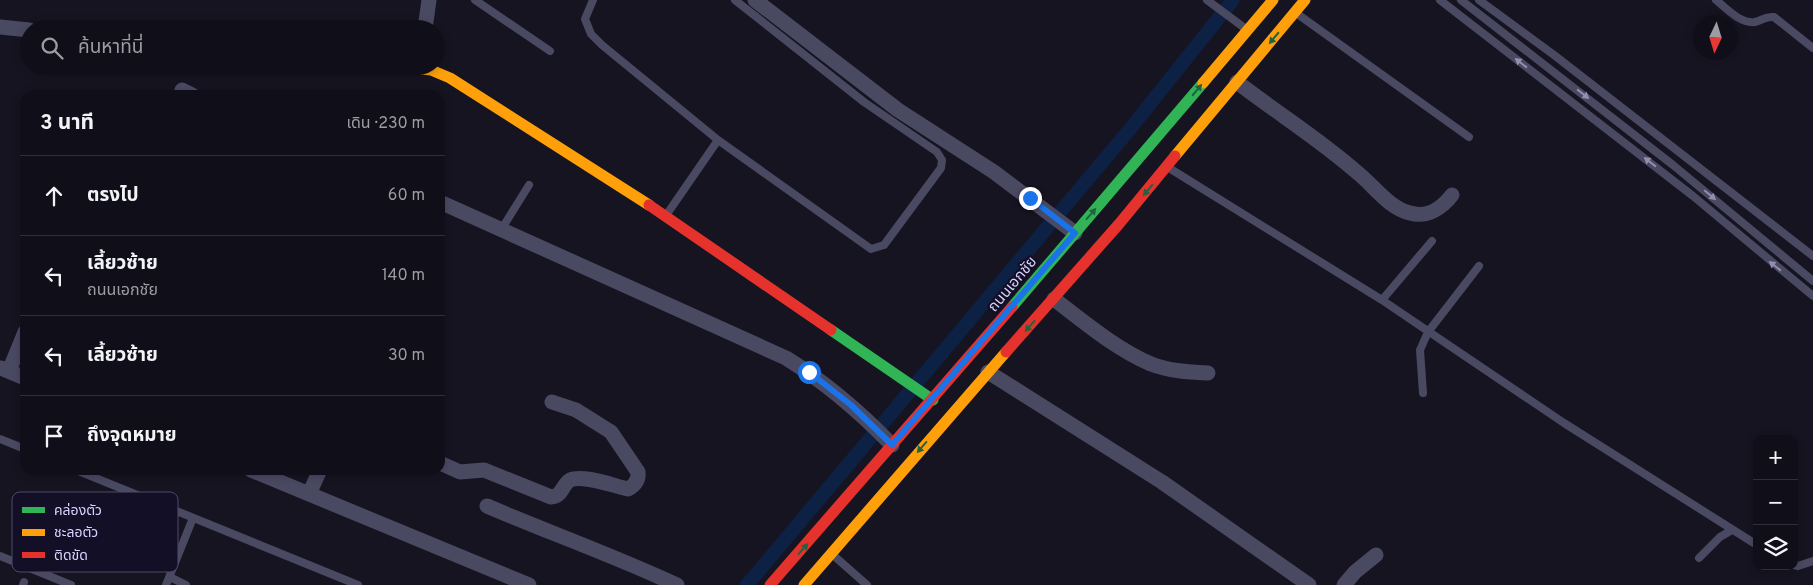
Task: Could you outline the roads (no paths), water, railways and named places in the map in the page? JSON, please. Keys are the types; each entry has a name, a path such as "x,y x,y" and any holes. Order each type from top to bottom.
{"main road":[{"name":"ถนนเอกชัย","path":"770,585 826,524 892,445 933,400 1070,229 1273,0"},
{"path":"804,585 988,372 1054,299 1058,292 1167,167 1305,0"},
{"path":"444,75 666,216 933,400"}],"street":[{"path":"426,20 429,0"},
{"path":"755,0 898,110 994,172 1070,229"},
{"path":"0,27 20,29"},
{"path":"1237,82 1353,168 1393,205 1410,214 1427,213 1442,207 1452,195"},
{"path":"445,204 786,358 809,372 873,425 892,445"},
{"path":"1054,299 1129,352 1151,364 1172,370 1208,373"},
{"path":"20,342 5,370 20,376"},
{"path":"988,372 1162,482 1309,585"},
{"path":"445,465 460,472 484,470 551,497 559,494 568,481 579,478 628,489 634,486 639,478 638,472 611,432 576,410 552,402"},
{"path":"263,475 346,511 529,585"},
{"path":"309,494 318,475"},
{"path":"487,506 540,529 606,553 677,585"},
{"path":"1344,585 1355,572 1376,555"}],"lane":[{"path":"475,0 550,51"},
{"path":"594,0 585,19 592,34 602,45 718,140 871,249 884,245 941,168 942,160 938,152 864,102 735,0"},
{"path":"1207,0 1231,20 1248,30"},
{"path":"1440,0 1693,196 1813,296"},
{"path":"1461,0 1673,165 1813,281"},
{"path":"1479,0 1554,54 1813,256"},
{"path":"1716,0 1745,21 1753,22 1766,16 1774,17 1813,48"},
{"path":"1296,12 1469,137"},
{"path":"666,216 718,140"},
{"path":"1167,167 1382,300 1564,424 1753,543"},
{"path":"501,230 529,185"},
{"path":"1382,300 1432,241"},
{"path":"1423,393 1420,350 1428,332 1479,266"},
{"path":"0,439 20,447"},
{"path":"88,475 130,492"},
{"path":"178,512 358,585"},
{"path":"178,556 193,518"},
{"path":"1699,558 1720,537 1732,530"},
{"path":"831,553 867,585"},
{"path":"0,556 12,561"},
{"path":"1798,566 1813,562"},
{"path":"39,572 71,585"},
{"path":"166,585 172,572"},
{"path":"170,577 186,585"}],"waterway":[{"path":"747,585 1130,129 1233,0"}]}
